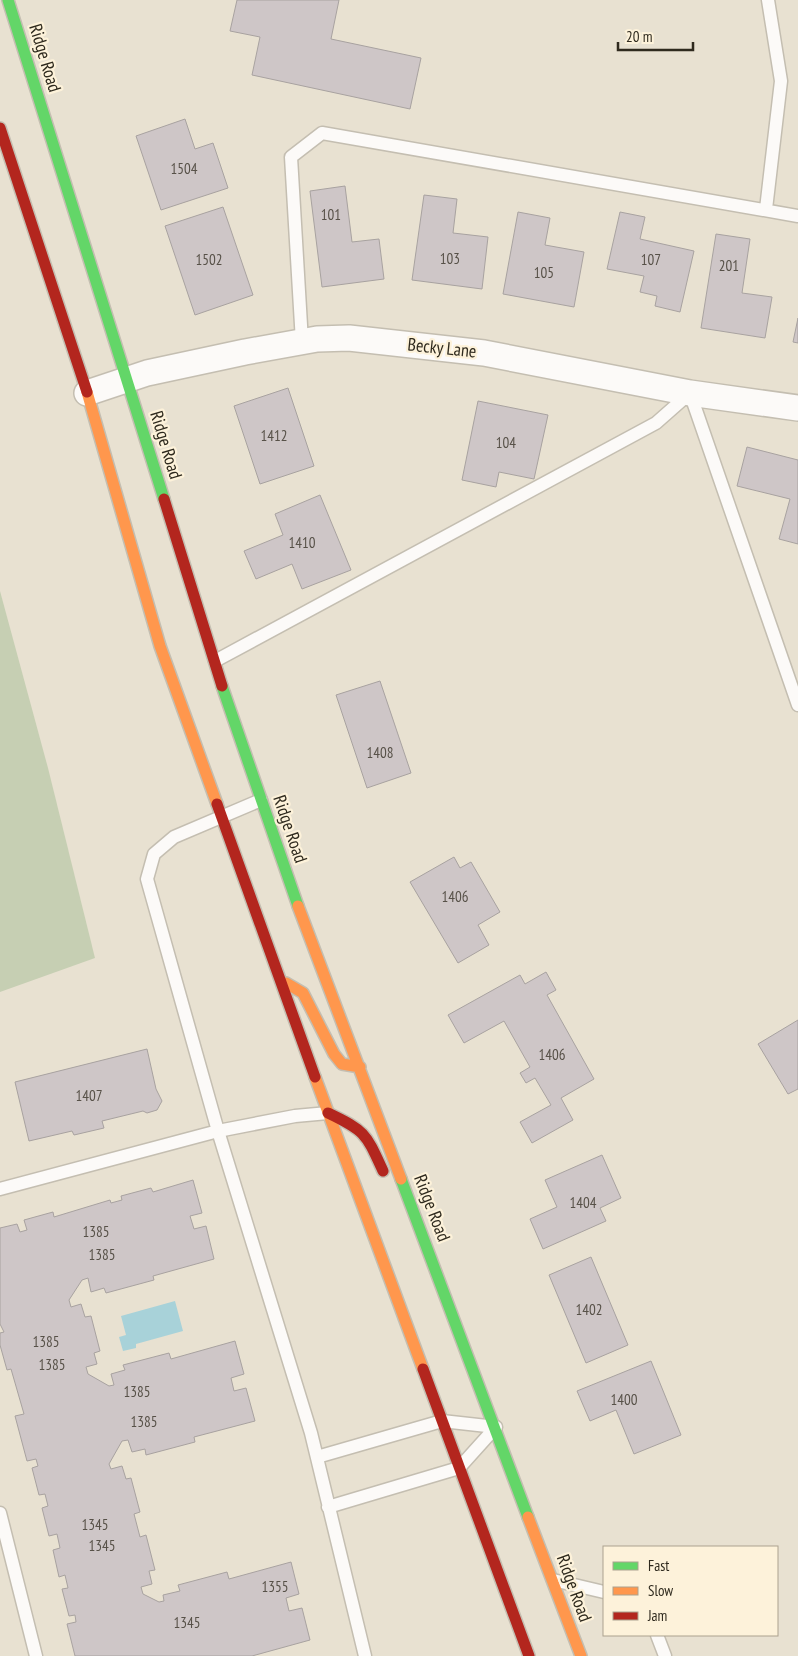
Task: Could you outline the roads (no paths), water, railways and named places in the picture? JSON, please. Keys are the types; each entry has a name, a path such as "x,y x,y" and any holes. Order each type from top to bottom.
{"main road":[{"name":"Ridge Road","path":"8,0 215,661 262,800 296,897 581,1656"},
{"path":"0,128 87,393 160,646 328,1113 529,1656"},
{"path":"280,980 303,993 334,1054 342,1064 360,1067"},
{"path":"328,1113 356,1126 368,1139 387,1180"},
{"path":"393,1197 415,1212"}],"street":[{"name":"Becky Lane","path":"87,393 152,372 302,342 349,338 484,353 690,393 798,408"}],"lane":[{"path":"766,209 781,81 768,0"},
{"path":"302,342 291,157 322,133 798,216"},
{"path":"215,661 656,423 690,393 798,705"},
{"path":"262,800 174,837 154,854 147,879 218,1131 317,1457 365,1656"},
{"path":"0,1189 218,1131 295,1116 328,1113"},
{"path":"317,1457 442,1421 496,1427"},
{"path":"328,1508 459,1468 496,1427"},
{"path":"0,1513 36,1656"},
{"path":"552,1580 603,1592"},
{"path":"657,1636 665,1656"}],"water":[{"path":"175,1301 183,1331 136,1344 136,1348 123,1351 119,1337 126,1335 121,1316"}]}
